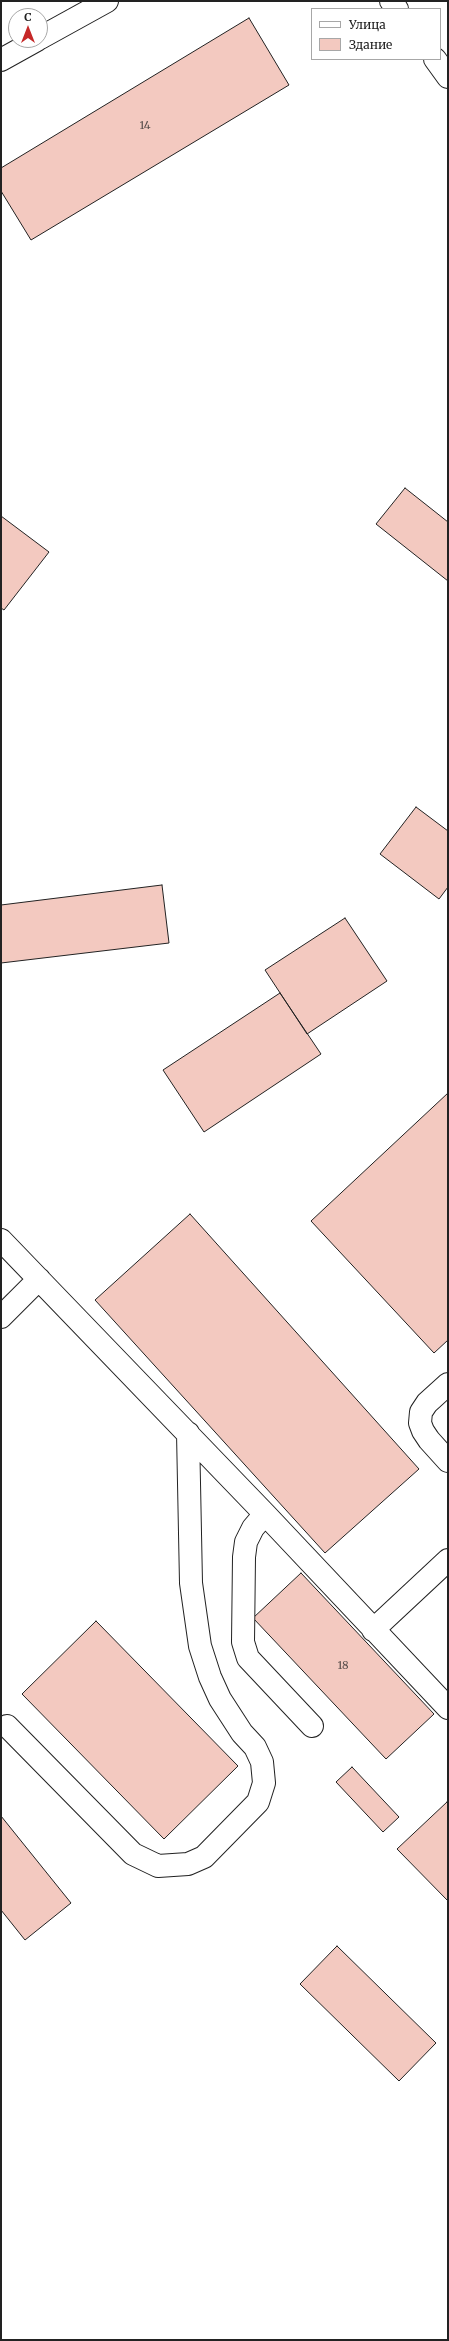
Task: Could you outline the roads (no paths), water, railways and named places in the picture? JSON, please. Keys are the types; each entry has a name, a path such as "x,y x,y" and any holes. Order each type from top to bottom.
{"street":[{"path":"48,34 107,1"},
{"path":"1,60 23,48"},
{"path":"436,60 448,77"},
{"path":"1,1240 188,1433 448,1708"},
{"path":"1,1317 39,1279"},
{"path":"448,1384 427,1403 422,1412 420,1423 429,1440 448,1461"},
{"path":"7,1726 133,1854 158,1866 188,1864 204,1857 258,1802 264,1783 262,1762 255,1747 242,1733 220,1699 210,1677 200,1646 191,1583 188,1433"},
{"path":"265,1514 253,1528 246,1542 244,1557 243,1642 248,1658 312,1726"},
{"path":"373,1630 448,1560"}]}
